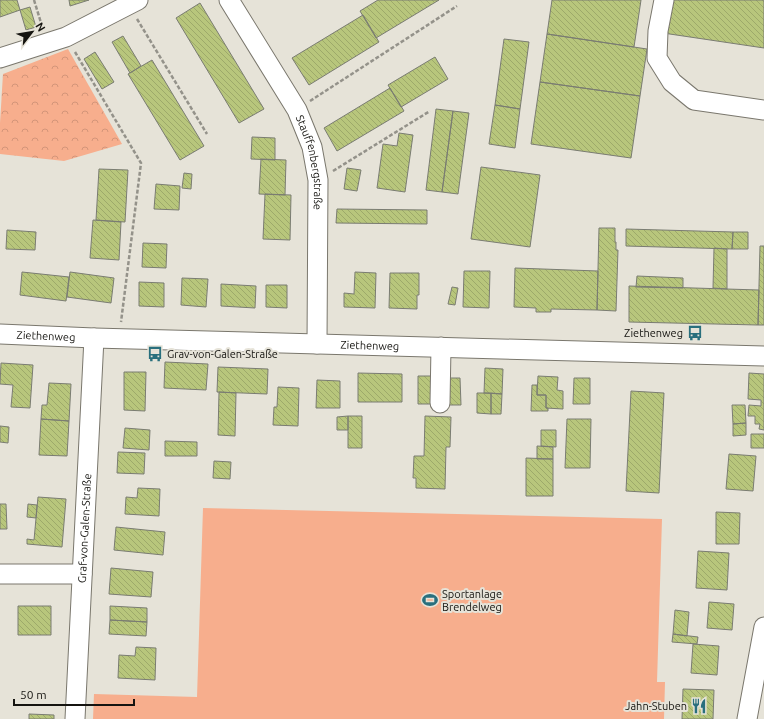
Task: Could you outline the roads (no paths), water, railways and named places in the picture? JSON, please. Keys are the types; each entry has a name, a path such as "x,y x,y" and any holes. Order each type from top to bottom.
{"street":[{"name":"Stauffenbergstraße","path":"229,0 297,110 312,146 318,180 317,344"},
{"path":"664,0 658,31 657,58 672,82 694,100 764,110"},
{"path":"0,58 66,37 134,2"},
{"name":"Ziethenweg","path":"0,334 94,338 764,356"},
{"name":"Graf-von-Galen-Straße","path":"75,719 94,338"},
{"path":"440,403 442,348"},
{"path":"0,574 82,574"},
{"path":"747,719 761,662 764,627"}],"place":[{"name":"Ziethenweg","path":"695,333"},
{"name":"Grav-von-Galen-Straße","path":"155,354"},
{"name":"Sportanlage Brendelweg","path":"430,600"},
{"name":"Jahn-Stuben","path":"699,706"}]}
